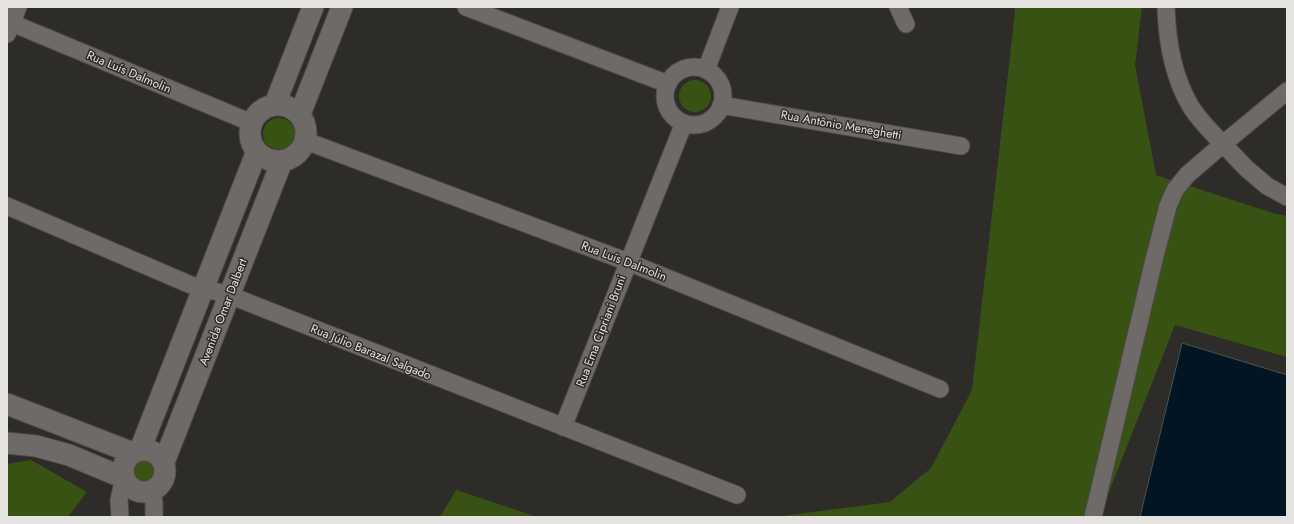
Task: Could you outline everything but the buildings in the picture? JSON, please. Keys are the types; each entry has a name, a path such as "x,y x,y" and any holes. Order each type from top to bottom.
{"street":[{"path":"275,104 313,7"},
{"path":"300,114 342,7"},
{"path":"466,7 668,84"},
{"path":"706,70 730,7"},
{"path":"898,7 906,24"},
{"path":"1166,7 1166,28 1172,58 1181,86 1191,107 1206,127 1246,168 1267,186 1287,197"},
{"name":"Rua Luís Dalmolin","path":"11,21 252,123"},
{"path":"695,67 706,70 714,76 720,84 723,94 722,105 716,115 707,122 696,125 684,124 674,117 667,108 665,96 668,84 674,75 684,69 695,67"},
{"path":"1094,517 1154,260 1168,206 1175,190 1187,175 1287,91"},
{"path":"275,104 289,106 300,114 306,127 306,141 297,155 282,161 268,160 257,151 250,138 252,123 255,116 261,110 275,104"},
{"name":"Rua Antônio Meneghetti","path":"722,105 961,146"},
{"name":"Rua Ema Cipriani Bruni","path":"563,427 684,124"},
{"name":"Rua Luís Dalmolin","path":"306,141 628,262 940,389"},
{"path":"136,451 257,151"},
{"name":"Avenida Omar Dalbert","path":"164,462 282,161"},
{"name":"Rua Júlio Barazal Salgado","path":"7,206 192,285 229,295 737,495"},
{"path":"7,404 136,451"},
{"path":"7,443 36,446 69,455 124,478 128,485 139,492 152,491 158,488 163,482 166,470 164,462 160,456 154,452 147,449 136,451 128,457 124,464 124,478 119,500 120,517"},
{"path":"152,491 154,517"}],"green space":[{"path":"1014,7 1142,7 1135,65 1156,175 1273,213 1287,216 1287,357 1175,325 1099,517 774,517 890,502 931,468 972,390 1015,12"},
{"path":"695,80 706,85 711,96 706,107 695,112 684,107 679,96 684,85"},
{"path":"279,118 290,123 295,134 290,145 279,150 268,145 263,134 268,123"},
{"path":"145,454 156,459 161,470 156,481 145,486 134,481 129,470 134,459"},
{"path":"31,460 87,492 68,517 7,517 7,464"},
{"path":"456,490 537,517 440,517"}],"water":[{"path":"1182,343 1287,375 1287,517 1140,517"}]}
